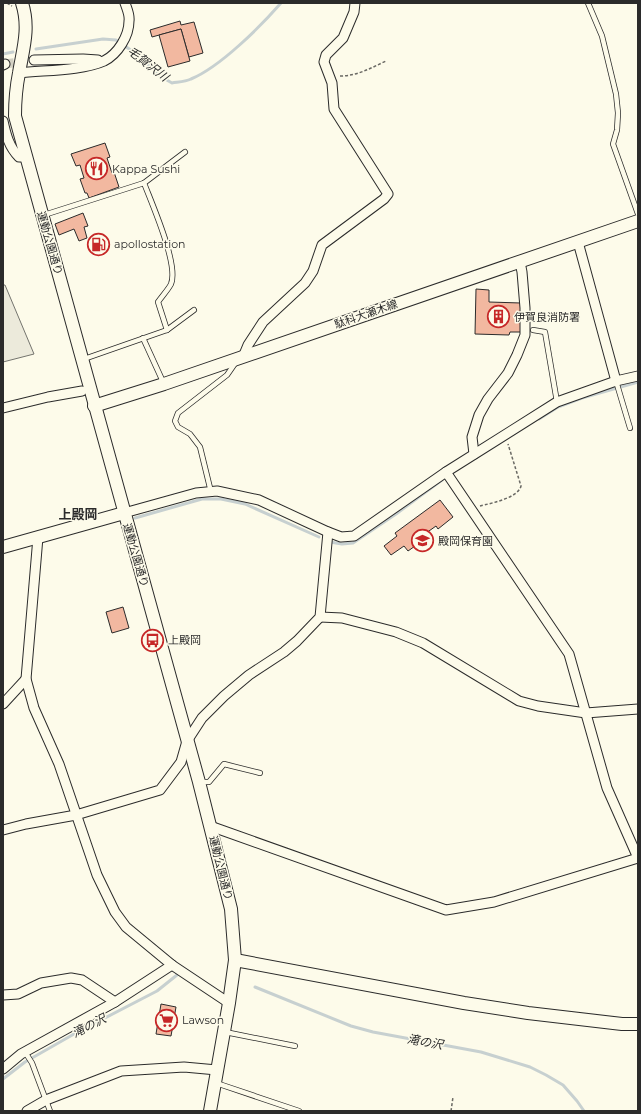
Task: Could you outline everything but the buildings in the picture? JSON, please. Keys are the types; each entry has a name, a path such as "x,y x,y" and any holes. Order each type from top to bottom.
{"street":[{"name":"運動公園通り","path":"22,3 26,14 26,30 25,45 15,100 15,116 199,782 231,909 235,960 210,1111"},
{"path":"19,73 84,67 105,60 116,51 127,35 130,20 125,3"},
{"path":"240,358 263,322 305,283 313,271 322,245 384,199 388,194 334,109 332,82 324,62 326,55 343,38 354,12 355,3"},
{"path":"34,60 105,60"},
{"path":"3,121 12,150 19,157 26,157"},
{"name":"駄科大瀬木線","path":"94,406 164,384 638,221"},
{"path":"578,242 616,382"},
{"path":"474,454 472,437 479,415 488,399 508,373 517,356 525,335 525,308 520,262"},
{"path":"3,547 196,494 217,491 259,500 341,537 354,536 446,472 557,402 638,376"},
{"path":"3,408 48,397 82,391"},
{"path":"210,826 446,910 494,902 638,858 607,788 569,654 446,472"},
{"path":"3,830 26,824 76,815 160,790 181,762 187,741 202,718 224,696 249,675 284,652 297,641 320,617 328,532"},
{"path":"38,537 26,679 34,708 59,764 97,875 115,912 126,927 172,965 229,1003"},
{"path":"320,617 342,618 396,632 423,643 519,701 538,706 586,713 638,709"},
{"path":"3,704 26,679"},
{"path":"235,960 464,1003 528,1013 622,1024 638,1024"},
{"path":"4,1066 115,1002 172,965"},
{"path":"3,995 18,994 42,983 71,978 82,980 115,1002"},
{"path":"27,1111 46,1100 121,1071 184,1067 217,1070"}],"lane":[{"path":"588,3 602,36 616,94 618,124 612,144 638,214"},
{"path":"42,216 144,184 185,152"},
{"path":"144,184 163,233 173,271 171,284 158,302 167,330"},
{"path":"82,359 167,330 194,310"},
{"path":"533,330 545,332 557,402"},
{"path":"144,338 164,384"},
{"path":"211,492 200,447 190,434 178,426 175,421 178,413 227,374 240,358"},
{"path":"616,382 630,428"},
{"path":"199,782 209,782 224,764 260,773"},
{"path":"224,1031 296,1046"},
{"path":"26,1054 32,1063 50,1111"},
{"path":"215,1082 299,1111"}],"path":[{"path":"327,68 336,76 349,76 362,73 386,61"},
{"path":"471,510 515,495 520,491 521,486 508,443"},
{"path":"451,1111 453,1097"}],"shaded area":[{"path":"3,285 5,285 34,354 3,362"}],"waterway":[{"name":"毛賀沢川","path":"36,49 103,39 116,40 141,57 158,75 172,83 184,81 202,73 227,56 239,46 281,3"},
{"name":"毛賀沢川","path":"3,54 13,52"},
{"path":"539,419 558,407 582,398 638,382"},
{"path":"330,542 342,544 353,543 442,480"},
{"path":"135,518 202,499 221,499 245,504 319,537"},
{"name":"滝の沢","path":"3,1079 25,1062 74,1034 157,991 177,975"},
{"name":"滝の沢","path":"255,987 351,1026 373,1032 481,1052 530,1067 563,1085 584,1111"}],"tunnel":[{"path":"5,64 34,60"}],"place":[{"name":"Kappa Sushi","path":"96,169"},
{"name":"apollostation","path":"98,244"},
{"name":"伊賀良消防署","path":"498,317"},
{"name":"殿岡保育園","path":"422,541"},
{"name":"上殿岡","path":"153,640"},
{"name":"Lawson","path":"166,1020"}],"district":[{"name":"上殿岡","path":"78,514"}]}
